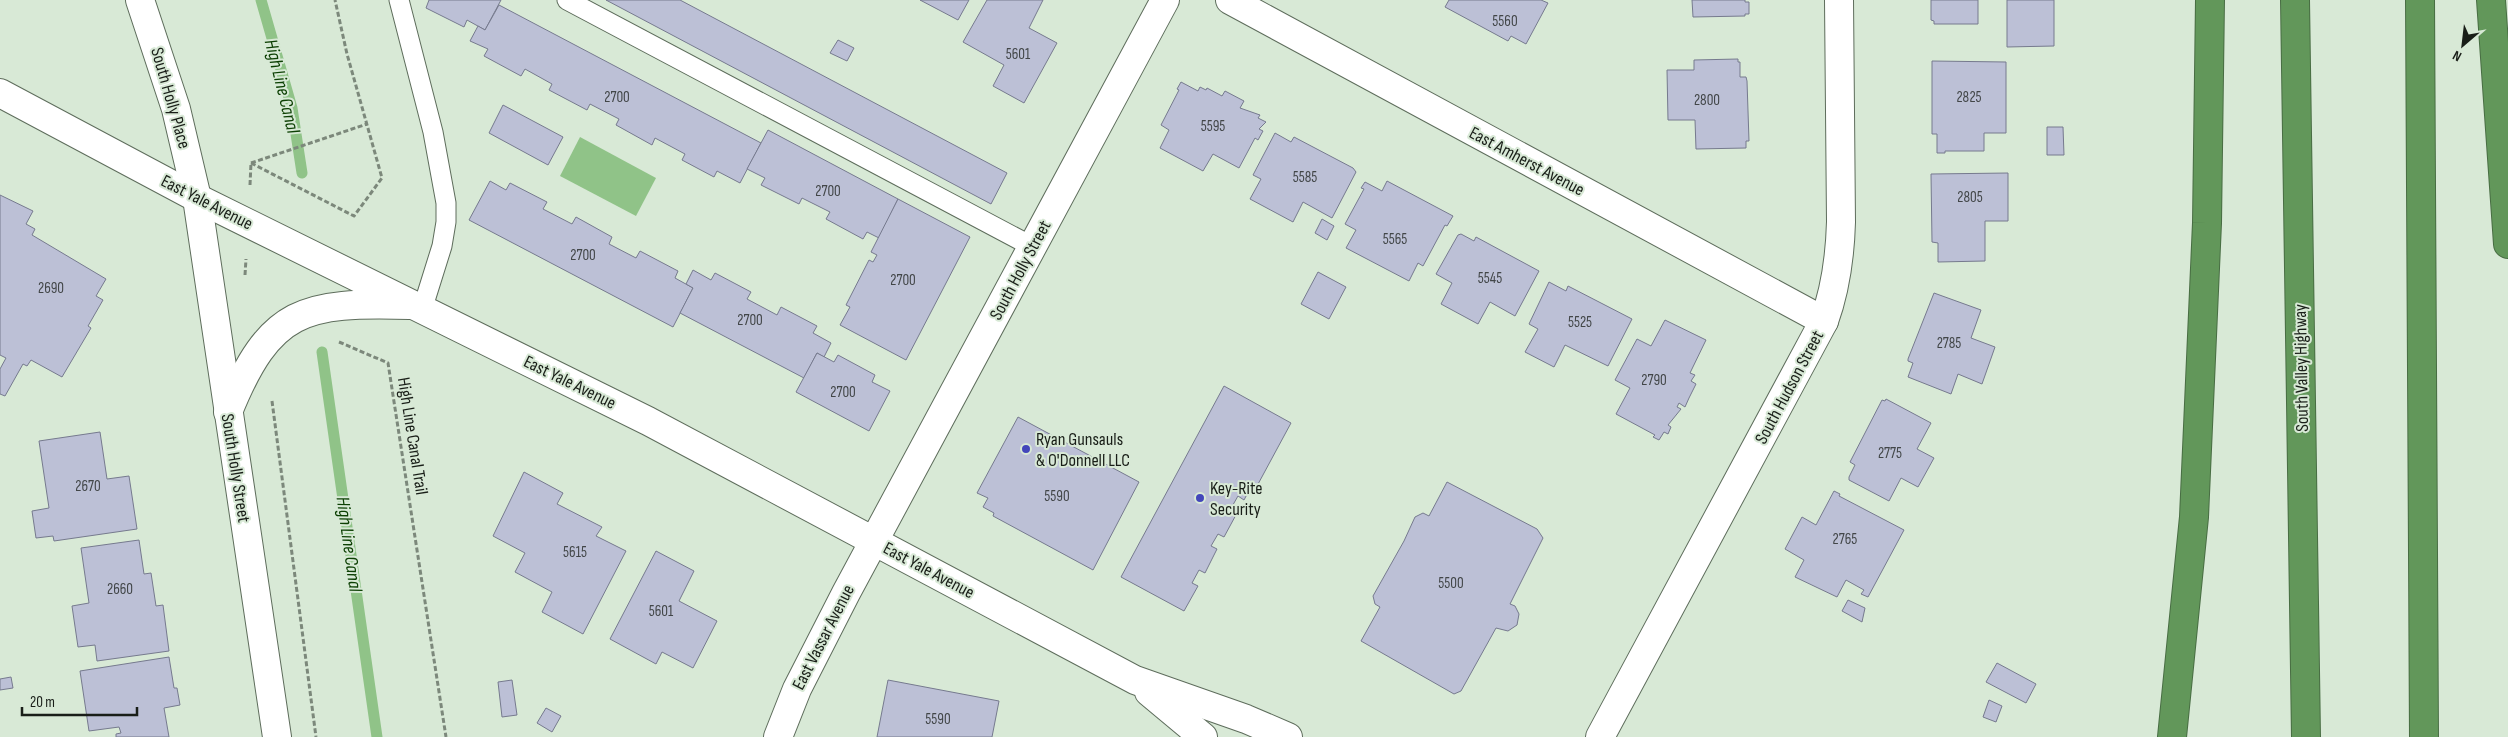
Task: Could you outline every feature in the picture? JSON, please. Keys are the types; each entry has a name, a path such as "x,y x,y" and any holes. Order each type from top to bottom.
{"highway":[{"path":"2172,737 2194,517 2207,223 2210,0"},
{"name":"South Valley Highway","path":"2296,0 2306,737"},
{"path":"2420,0 2424,737"},
{"path":"2491,0 2508,244"}],"street":[{"name":"South Holly Place","path":"140,0 176,110 197,198"},
{"name":"South Holly Street","path":"874,540 1165,0"},
{"name":"East Amherst Avenue","path":"1230,0 1824,321"},
{"name":"South Hudson Street","path":"1600,737 1824,321 1834,293 1840,258 1839,0"},
{"name":"East Yale Avenue","path":"0,93 197,198 648,421 1135,680 1246,719 1288,737"},
{"name":"South Holly Street","path":"197,198 277,737"},
{"path":"228,412 244,374 256,353 278,328 292,319 325,307 348,304 416,307"},
{"name":"East Vassar Avenue","path":"778,737 809,662 874,540"},
{"name":"East Yale Avenue","path":"1135,680 1203,737"}],"lane":[{"path":"398,0 432,132 446,203 446,222 442,246 416,307"},
{"path":"567,0 1032,247"}],"path":[{"path":"251,164 354,216 382,178 335,0"},
{"path":"251,164 367,124"},
{"path":"244,285 251,164"},
{"name":"High Line Canal Trail","path":"336,341 388,363 446,737"},
{"path":"272,399 316,737"}],"shaded area":[{"path":"580,137 656,178 636,216 560,176"}],"building":[{"path":"429,0 501,0 485,30 467,20 464,27 426,8"},
{"path":"606,0 680,0 1007,173 991,204"},
{"path":"920,0 969,0 958,20"},
{"path":"987,0 1043,0 1029,28 1057,43 1024,103 993,86 1004,65 963,42"},
{"path":"1449,0 1541,0 1548,3 1526,44 1511,36 1508,41 1445,7"},
{"path":"1692,0 1745,0 1745,2 1749,2 1749,14 1745,14 1745,16 1693,17"},
{"path":"1931,0 1978,0 1978,24 1934,24 1934,21 1931,20"},
{"path":"2007,0 2054,0 2054,46 2007,47"},
{"path":"499,5 761,143 740,183 717,171 714,177 682,160 685,154 655,138 652,145 616,125 619,119 590,104 587,110 549,90 552,84 525,69 521,76 484,56 488,49 470,41 478,26 485,30"},
{"path":"838,40 854,48 847,61 830,53"},
{"path":"1738,59 1738,62 1740,62 1740,77 1746,77 1747,81 1749,141 1746,141 1746,148 1696,149 1695,120 1668,120 1667,70 1694,70 1694,60"},
{"path":"1932,61 2006,62 2006,133 1984,133 1984,151 1945,151 1945,153 1937,153 1937,134 1932,134"},
{"path":"1181,82 1198,91 1200,87 1206,90 1207,88 1222,96 1225,91 1244,101 1240,108 1260,115 1258,118 1266,122 1259,129 1263,131 1258,140 1255,138 1239,168 1213,154 1203,171 1160,148 1169,130 1161,125 1179,90 1177,89"},
{"path":"503,105 563,137 548,165 489,133"},
{"path":"2047,127 2063,127 2064,155 2047,155"},
{"path":"768,130 898,199 879,238 867,232 863,239 826,219 830,212 802,198 799,204 761,185 765,178 747,169"},
{"path":"1275,133 1291,142 1294,137 1353,168 1356,172 1332,218 1303,202 1293,222 1250,199 1261,179 1253,175"},
{"path":"2008,173 2008,221 1985,221 1985,261 1938,262 1938,243 1932,242 1931,174"},
{"path":"490,181 506,190 510,183 547,202 543,209 572,224 576,217 612,237 609,244 636,258 640,251 678,271 675,278 693,288 673,327 469,220"},
{"path":"1387,181 1453,216 1447,226 1445,225 1423,266 1418,263 1409,281 1346,248 1356,230 1345,224 1364,189 1361,188 1365,182 1382,191"},
{"path":"0,195 33,211 26,224 35,229 32,235 106,279 96,296 103,300 88,326 91,328 62,377 31,360 27,366 23,364 5,396 0,394 0,369 6,358 0,355"},
{"path":"898,199 970,237 906,360 840,325 850,307 846,305 869,260 873,262 877,255 871,252"},
{"path":"1322,219 1334,226 1327,240 1315,233"},
{"path":"1461,234 1474,241 1476,237 1539,271 1515,316 1490,302 1478,324 1441,304 1452,283 1436,274 1458,235"},
{"path":"693,270 711,280 715,273 751,292 747,299 777,315 781,307 817,326 813,333 831,343 824,357 817,353 804,378 680,313 693,288 686,284"},
{"path":"1318,272 1346,287 1329,319 1301,304"},
{"path":"1549,282 1566,291 1568,286 1632,319 1608,366 1565,345 1554,367 1525,352 1538,329 1529,324"},
{"path":"1934,293 1981,310 1971,338 1995,347 1982,384 1958,374 1951,394 1908,377 1913,363 1908,361 1908,359"},
{"path":"1665,320 1706,340 1690,373 1695,375 1691,381 1696,384 1685,407 1679,403 1677,407 1681,409 1668,425 1671,427 1668,434 1664,432 1659,440 1653,437 1655,435 1616,414 1630,388 1615,380 1637,339 1651,346"},
{"path":"817,353 834,362 838,355 875,375 872,382 890,391 869,431 796,392"},
{"name":"Key-Rite Security","path":"1224,386 1291,423 1257,486 1253,483 1244,500 1238,496 1230,510 1237,513 1224,537 1218,534 1211,546 1217,549 1205,573 1199,570 1192,583 1198,586 1184,611 1121,577"},
{"path":"1886,399 1931,423 1917,449 1934,458 1918,487 1901,478 1889,501 1849,480 1855,465 1850,462 1882,400 1885,401"},
{"path":"1018,417 1139,482 1093,570 993,516 994,513 983,507 988,498 977,493"},
{"path":"100,432 107,479 129,476 137,529 54,541 53,536 36,538 32,511 49,508 39,441"},
{"path":"524,472 563,493 557,504 602,527 596,536 626,551 583,634 542,612 552,592 515,572 525,553 493,536"},
{"path":"1447,482 1537,529 1543,538 1510,604 1515,606 1519,614 1517,625 1508,631 1496,628 1461,691 1454,694 1361,641 1380,607 1375,604 1373,596 1404,541 1415,517 1423,513 1429,516"},
{"path":"1834,491 1840,494 1839,496 1904,530 1868,597 1861,594 1864,590 1846,580 1837,597 1795,577 1804,560 1785,549 1802,517 1816,525"},
{"path":"139,540 144,574 151,573 156,606 163,605 169,651 97,661 95,645 78,647 72,606 89,603 81,548"},
{"path":"656,551 694,571 679,601 717,621 693,668 662,652 656,664 610,639"},
{"path":"1848,600 1865,608 1862,622 1842,611"},
{"path":"169,657 174,688 177,688 180,705 164,708 169,737 116,737 116,734 121,733 119,727 89,731 80,671"},
{"path":"1997,663 2036,684 2026,703 1986,682"},
{"path":"11,677 13,688 0,690 0,679"},
{"path":"512,680 517,715 502,717 498,682"},
{"path":"888,680 999,701 992,737 877,737"},
{"path":"1989,700 2002,706 1996,722 1983,717"},
{"path":"546,708 561,716 552,732 537,723"}],"waterway":[{"name":"High Line Canal","path":"261,0 292,108 302,173"},
{"name":"High Line Canal","path":"322,352 377,737"}],"place":[{"name":"Ryan Gunsauls & O'Donnell LLC","path":"1026,449"},
{"name":"Key-Rite Security","path":"1200,498"}]}
